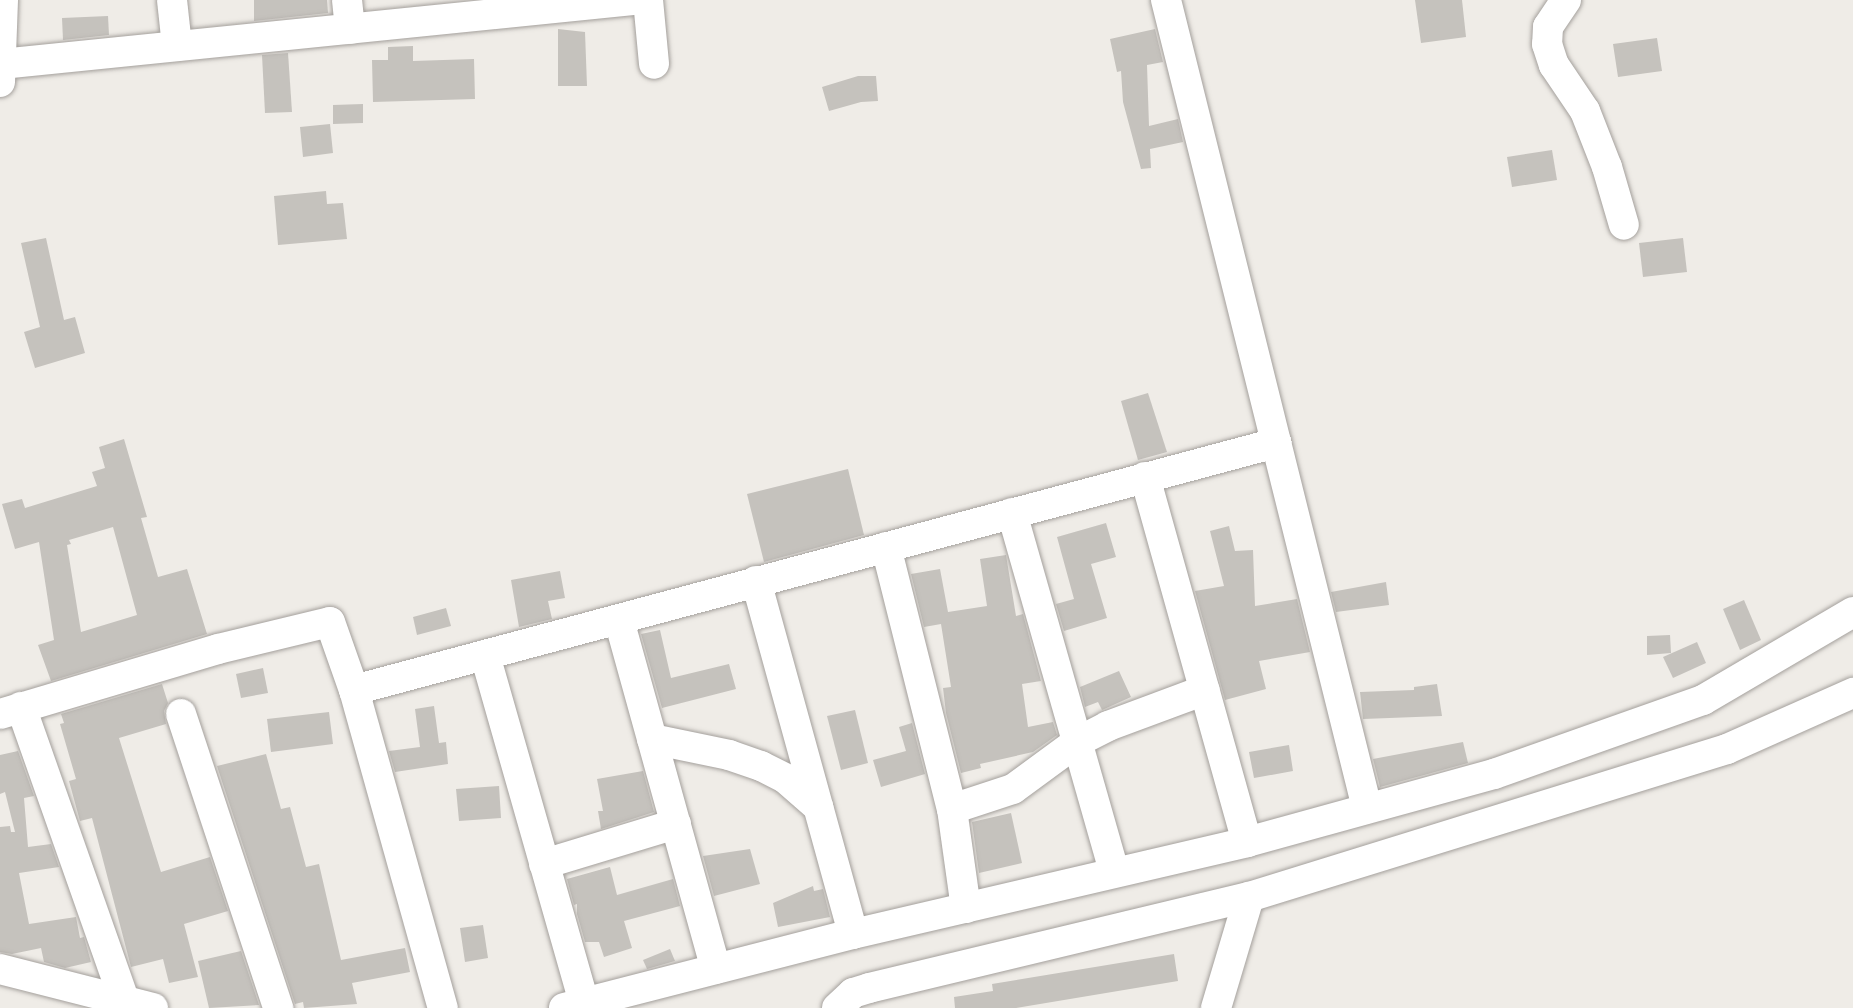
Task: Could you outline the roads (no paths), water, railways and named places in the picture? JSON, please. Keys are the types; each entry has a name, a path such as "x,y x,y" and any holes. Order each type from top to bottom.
{"street":[{"path":"0,82 3,0"},
{"path":"172,0 177,46"},
{"path":"1,64 177,46 349,14 633,0"},
{"path":"648,0 654,64"},
{"path":"1166,0 1367,808"},
{"path":"1566,0 1548,27 1547,44 1554,65 1590,123 1624,225"},
{"path":"354,691 1276,443"},
{"path":"1145,477 1247,842"},
{"path":"1012,513 1114,872"},
{"path":"886,547 952,808 966,908"},
{"path":"756,581 853,934"},
{"path":"485,655 544,864 574,1005 853,934 1247,842 1494,774 1703,700 1853,612"},
{"path":"619,620 716,969"},
{"path":"135,1006 10,710 218,649 330,622 354,691 443,1008"},
{"path":"952,808 1013,789 1077,742 1108,726 1205,690"},
{"path":"837,1008 853,993 869,988 1249,897 1727,749 1853,693"},
{"path":"181,714 278,1008"},
{"path":"652,738 729,755 761,766 786,779 818,807"},
{"path":"544,864 676,824"},
{"path":"1216,1008 1249,897"},
{"path":"0,969 135,1006"}]}
